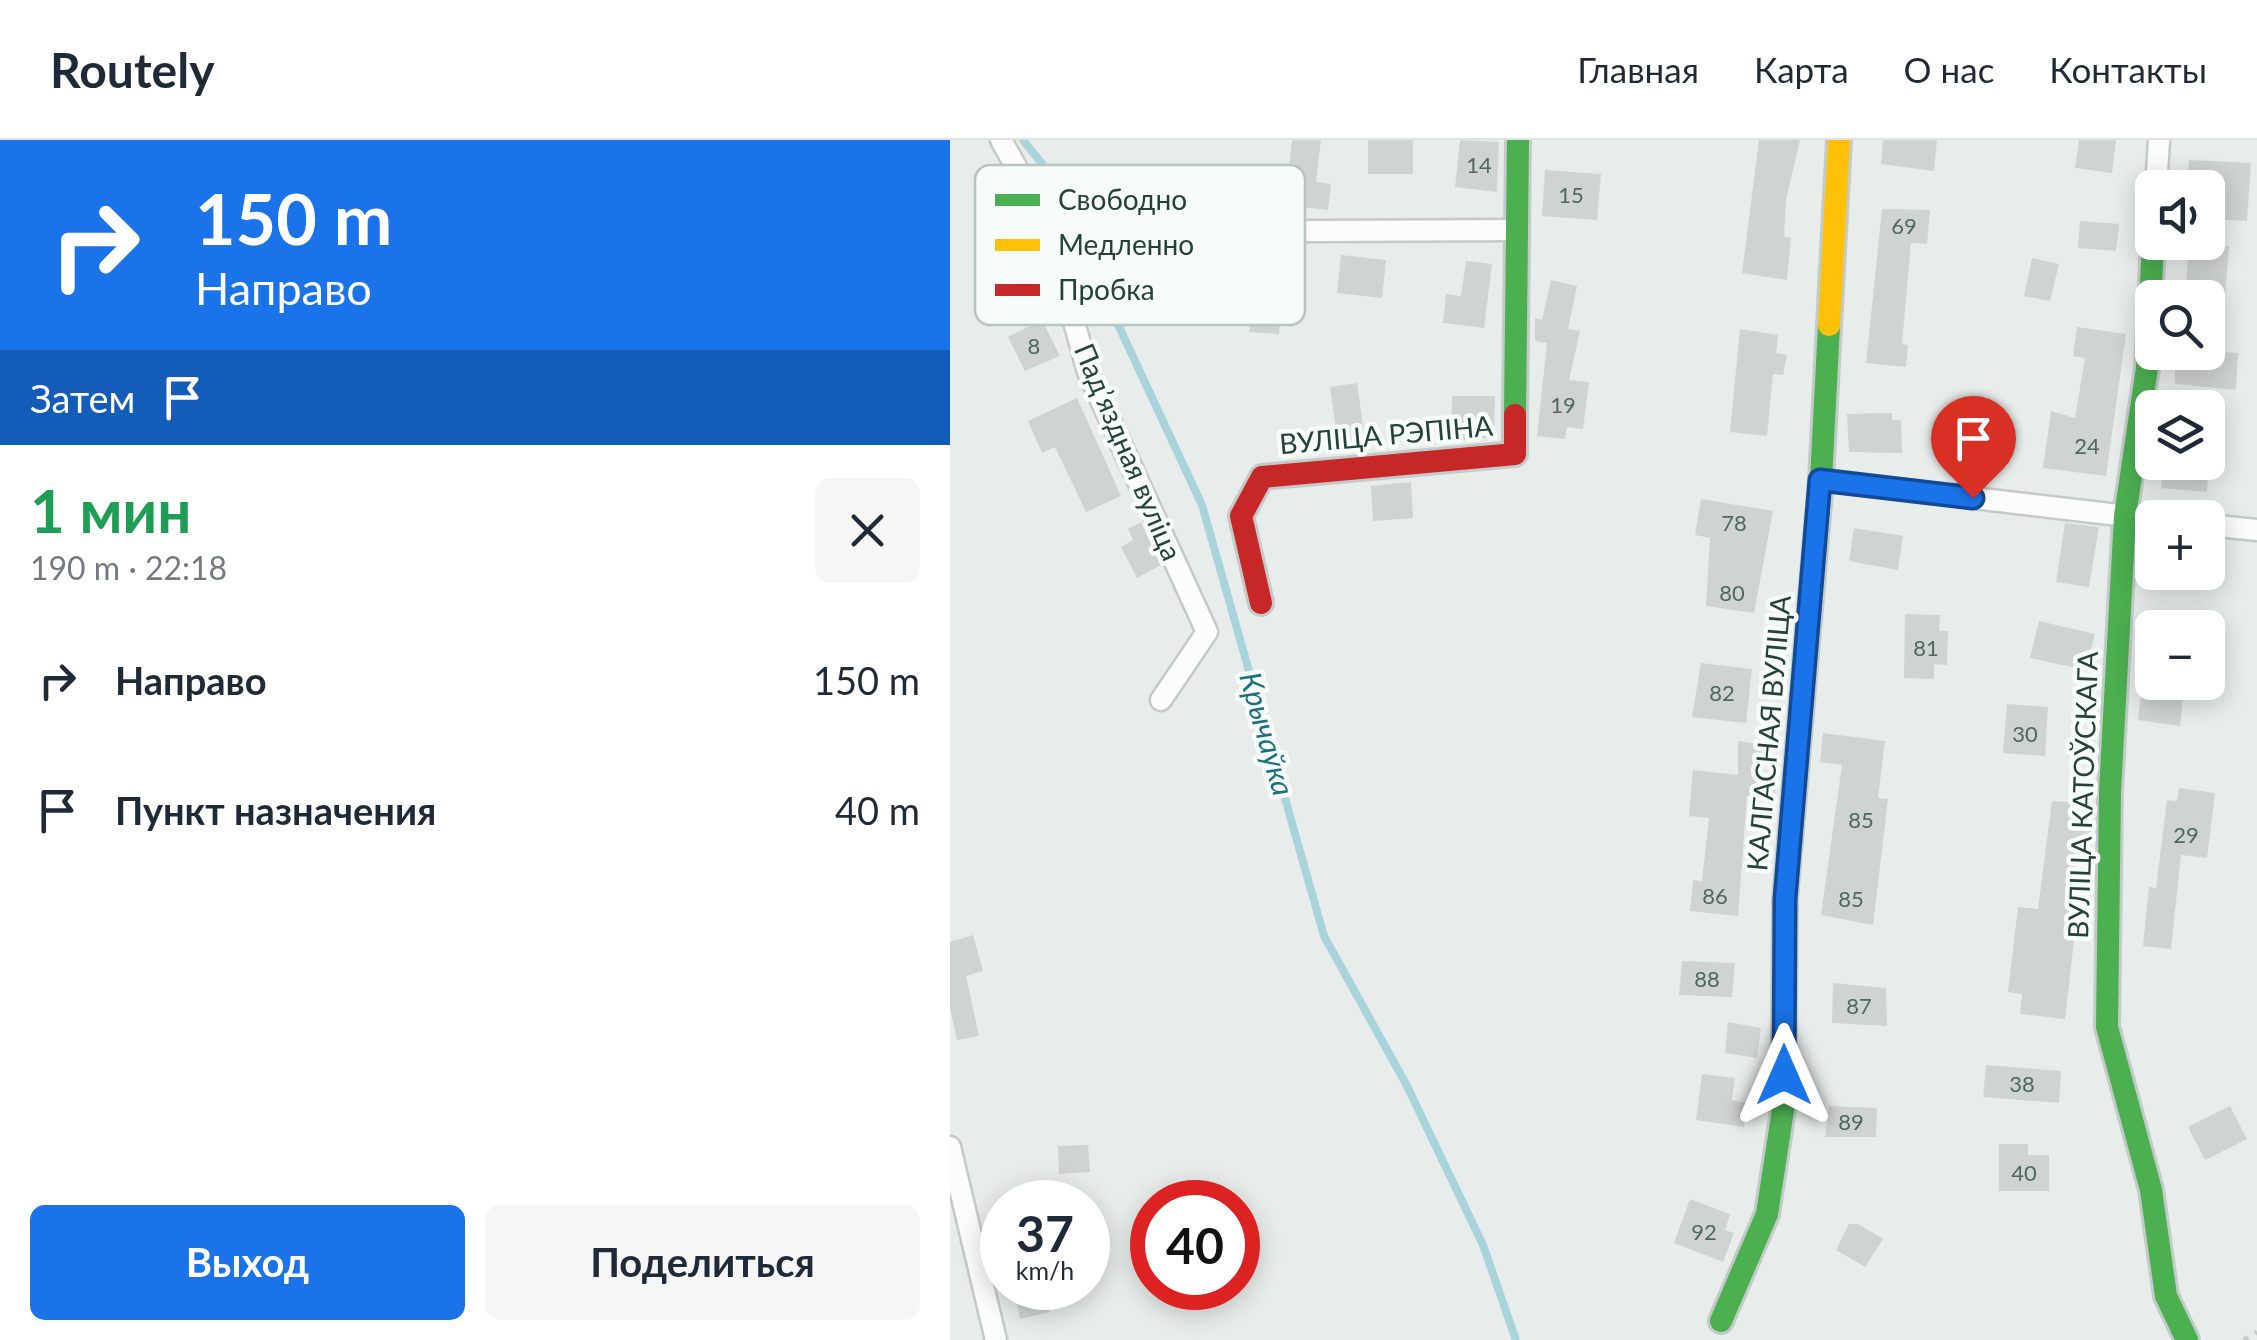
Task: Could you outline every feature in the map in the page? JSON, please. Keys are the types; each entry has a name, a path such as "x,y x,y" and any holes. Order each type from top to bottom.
{"street":[{"name":"Падʼяздная вуліца","path":"1001,140 1015,165"},
{"name":"ВУЛІЦА РЭПІНА","path":"1261,603 1241,516 1262,476 1515,454 1518,140"},
{"name":"КАЛГАСНАЯ ВУЛІЦА","path":"1722,1322 1767,1214 1783,1110 1785,899 1820,480 1840,140"},
{"path":"2157,170 2159,140"},
{"path":"1305,231 1518,230"},
{"name":"ВУЛІЦА КАТОЎСКАГА","path":"2153,260 2147,368 2126,516 2110,791 2107,1027 2150,1190 2166,1296 2187,1340"},
{"name":"Падʼяздная вуліца","path":"1075,325 1088,372 1208,632 1162,700"},
{"path":"1820,480 2135,517"},
{"path":"2225,527 2257,530"},
{"path":"950,1147 996,1340"}],"path":[{"path":"2244,1340 2257,1332"}],"building":[{"path":"1292,140 1321,140 1316,182 1331,184 1328,210 1305,207 1305,165 1289,165"},
{"path":"1368,140 1413,140 1413,174 1368,174"},
{"path":"1460,140 1499,142 1497,192 1455,187"},
{"path":"1759,140 1800,140 1786,200 1784,237 1791,238 1787,280 1742,273"},
{"path":"1883,140 1937,140 1934,171 1881,164"},
{"path":"2079,140 2116,140 2112,173 2075,168"},
{"path":"2189,160 2251,163 2247,221 2225,220 2225,170 2188,170"},
{"path":"1545,170 1601,174 1597,220 1542,216"},
{"path":"1882,209 1930,210 1927,244 1911,243 1902,344 1908,345 1906,367 1866,363"},
{"path":"2080,221 2119,224 2116,251 2078,248"},
{"path":"2225,246 2229,246 2225,298 2225,280 2186,280 2188,260 2225,260"},
{"path":"1341,255 1386,260 1382,298 1337,293"},
{"path":"2032,258 2059,264 2050,301 2024,296"},
{"path":"1466,261 1492,264 1484,328 1443,323 1446,294 1461,296"},
{"path":"1551,280 1577,286 1568,329 1580,331 1569,380 1589,382 1583,429 1567,427 1565,439 1537,436 1547,343 1535,341 1535,318 1542,320"},
{"path":"1032,325 1044,325 1060,356 1025,371 1008,337"},
{"path":"1250,325 1280,325 1279,334 1249,332"},
{"path":"2077,327 2126,334 2106,476 2043,468 2051,411 2075,418 2085,358 2073,356"},
{"path":"1740,329 1778,335 1776,353 1787,355 1783,375 1773,374 1767,436 1730,432"},
{"path":"2225,352 2238,353 2236,390 2175,384 2175,370 2225,370"},
{"path":"1357,383 1365,440 1338,444 1330,387"},
{"path":"1452,396 1495,396 1494,437 1451,441"},
{"path":"1077,398 1121,496 1086,512 1055,447 1042,453 1028,421"},
{"path":"1892,413 1892,420 1901,420 1902,453 1849,452 1847,414"},
{"path":"2162,480 2208,480 2207,492 2161,488"},
{"path":"1411,482 1413,518 1373,521 1371,486"},
{"path":"1701,499 1773,511 1754,613 1706,606 1710,538 1695,535"},
{"path":"1141,522 1161,565 1137,578 1121,547 1133,540 1128,529"},
{"path":"2065,523 2099,527 2089,587 2056,582"},
{"path":"1854,528 1903,536 1898,570 1849,561"},
{"path":"1905,614 1940,615 1939,631 1948,631 1947,665 1934,664 1934,679 1904,678"},
{"path":"2039,621 2095,634 2086,670 2030,658"},
{"path":"1701,663 1752,669 1746,723 1692,717"},
{"path":"2140,700 2183,700 2180,726 2138,720"},
{"path":"2007,704 2048,707 2045,756 2003,753"},
{"path":"1823,733 1885,741 1878,798 1888,799 1873,925 1821,915 1842,765 1820,762"},
{"path":"1738,741 1766,745 1761,778 1776,780 1775,798 1747,796 1738,916 1690,911 1693,880 1702,881 1709,818 1689,816 1693,770 1738,775"},
{"path":"2179,788 2215,793 2207,858 2181,855 2171,949 2143,946 2149,887 2156,888 2167,800 2177,801"},
{"path":"2052,801 2080,803 2078,830 2091,831 2090,852 2076,850 2069,908 2084,910 2081,932 2075,932 2065,1019 2020,1014 2022,994 2008,992 2018,907 2038,909"},
{"path":"973,935 983,971 966,976 979,1036 957,1040 950,1008 950,942"},
{"path":"1682,961 1735,963 1732,997 1679,995"},
{"path":"1833,983 1886,988 1887,1026 1832,1023"},
{"path":"1728,1022 1761,1028 1757,1058 1725,1053"},
{"path":"1986,1065 2061,1071 2059,1103 1983,1097"},
{"path":"1702,1074 1735,1078 1732,1100 1747,1103 1744,1127 1696,1120"},
{"path":"1829,1106 1877,1108 1876,1137 1825,1137"},
{"path":"2230,1106 2247,1139 2205,1160 2188,1127"},
{"path":"1999,1144 2028,1144 2028,1155 2049,1155 2049,1191 1999,1191"},
{"path":"1088,1145 1090,1172 1059,1174 1058,1146"},
{"path":"1690,1199 1730,1214 1725,1230 1734,1233 1723,1262 1674,1243"},
{"path":"1849,1224 1858,1224 1883,1239 1865,1267 1836,1250"},
{"path":"1018,1310 1050,1310 1050,1312 1020,1319"}],"waterway":[{"name":"Крычаўка","path":"1023,140 1043,165"},
{"name":"Крычаўка","path":"1118,325 1202,505 1324,936 1406,1084 1483,1245 1516,1340"}],"traffic: fast":[{"path":"1515,415 1518,140"},
{"path":"2152,260 2147,368 2125,516 2110,791 2107,1027 2151,1190 2166,1296 2187,1340"},
{"path":"1721,1321 1767,1214 1783,1110 1785,899 1821,480 1829,325"}],"traffic: slow":[{"path":"1829,325 1839,140"}],"traffic: jam":[{"path":"1261,603 1241,516 1262,477 1515,454 1515,415"}],"route":[{"path":"1784,1075 1785,899 1820,480 1973,498"}]}
